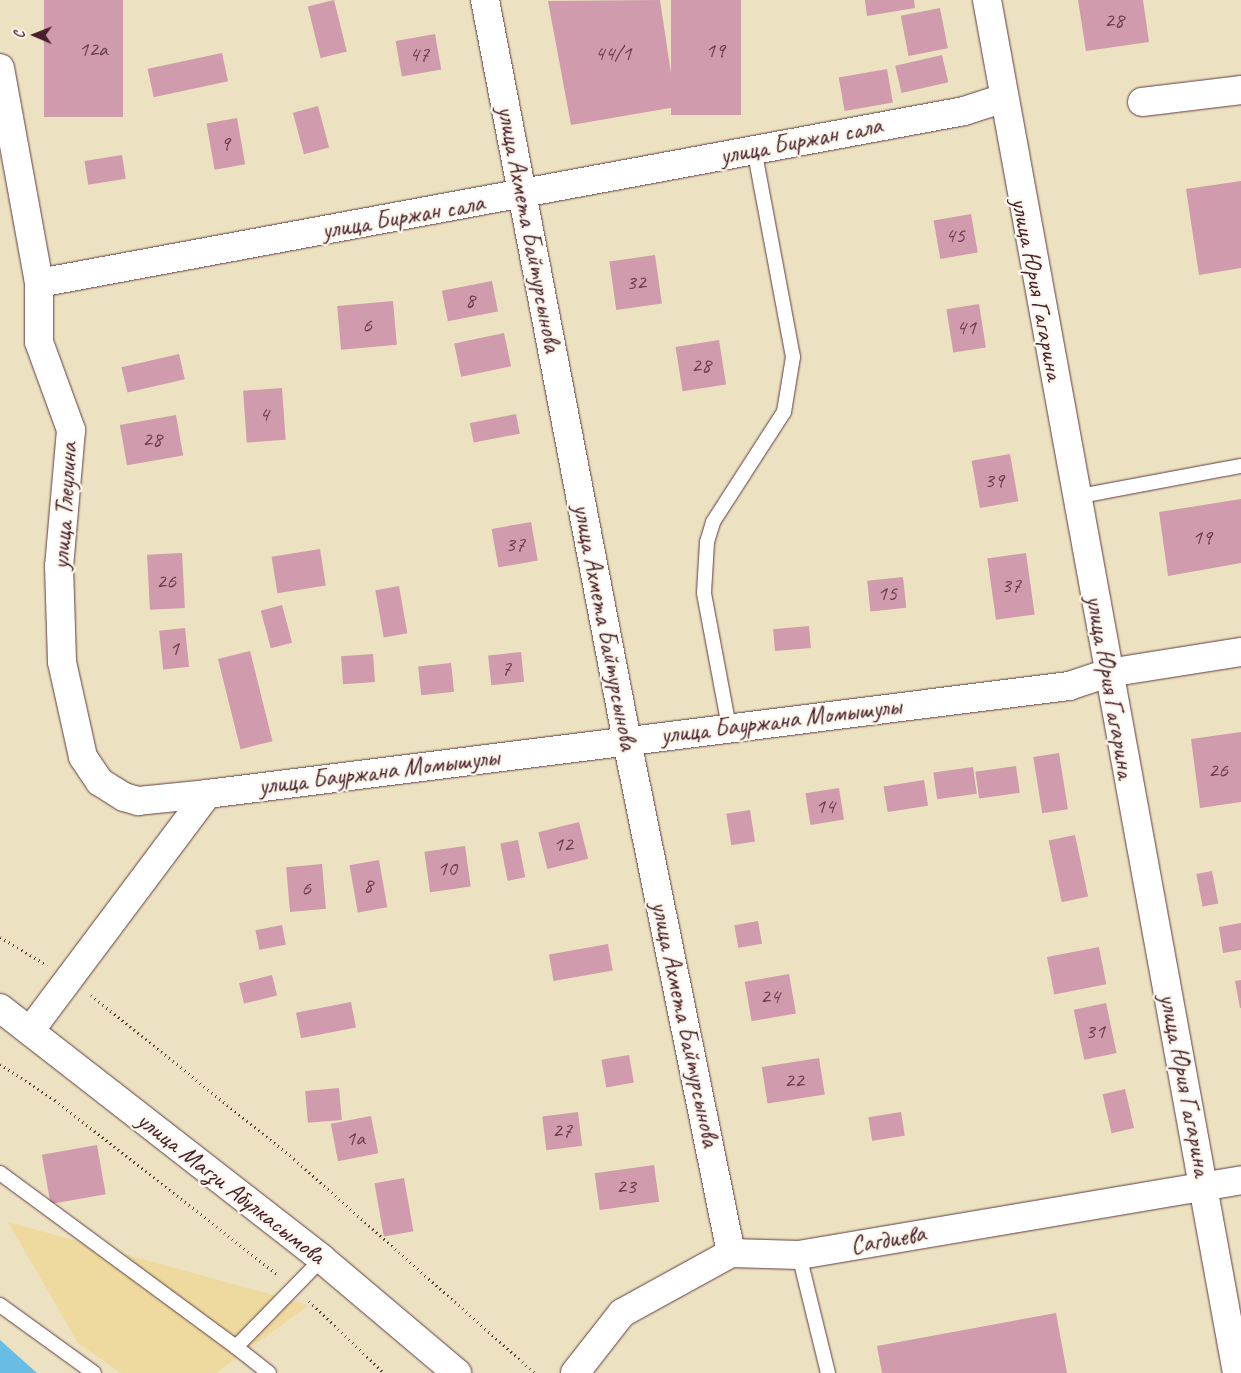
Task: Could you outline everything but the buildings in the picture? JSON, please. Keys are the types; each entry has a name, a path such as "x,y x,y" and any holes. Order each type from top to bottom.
{"street":[{"name":"улица Ахмета Байтурсынова","path":"485,0 627,741 732,1253"},
{"name":"улица Юрия Гагарина","path":"987,0 1002,99 1205,1185 1237,1373"},
{"name":"улица Тлеулина","path":"0,68 39,283 39,342 71,430 59,566 62,662 83,757 111,791"},
{"path":"1142,102 1241,90"},
{"name":"улица Биржан сала","path":"39,283 523,195 754,149 964,111 1002,99"},
{"name":"улица Бауржана Момышулы","path":"111,791 138,800 207,794 729,727 1069,686 1108,673 1241,652"},
{"path":"30,1031 207,794"},
{"name":"улица Магзи Абулкасымова","path":"0,1008 322,1259 457,1373"},
{"name":"Сагдиева","path":"732,1253 800,1256 1241,1180"},
{"path":"575,1373 622,1313 732,1253"}],"lane":[{"path":"729,727 704,593 706,542 713,522 784,412 793,357 754,149"},
{"path":"1075,497 1241,466"},
{"path":"0,1173 269,1373"},
{"path":"800,1256 828,1373"},
{"path":"236,1347 322,1259"},
{"path":"0,1305 83,1363 94,1373"}],"path":[{"path":"0,937 70,978 294,1159 535,1373"},
{"path":"0,1064 55,1100 224,1236 294,1287 384,1373"}],"sand":[{"path":"8,1222 309,1305 216,1373 121,1373 78,1343"}],"water":[{"path":"0,1340 37,1373 0,1373"}]}
